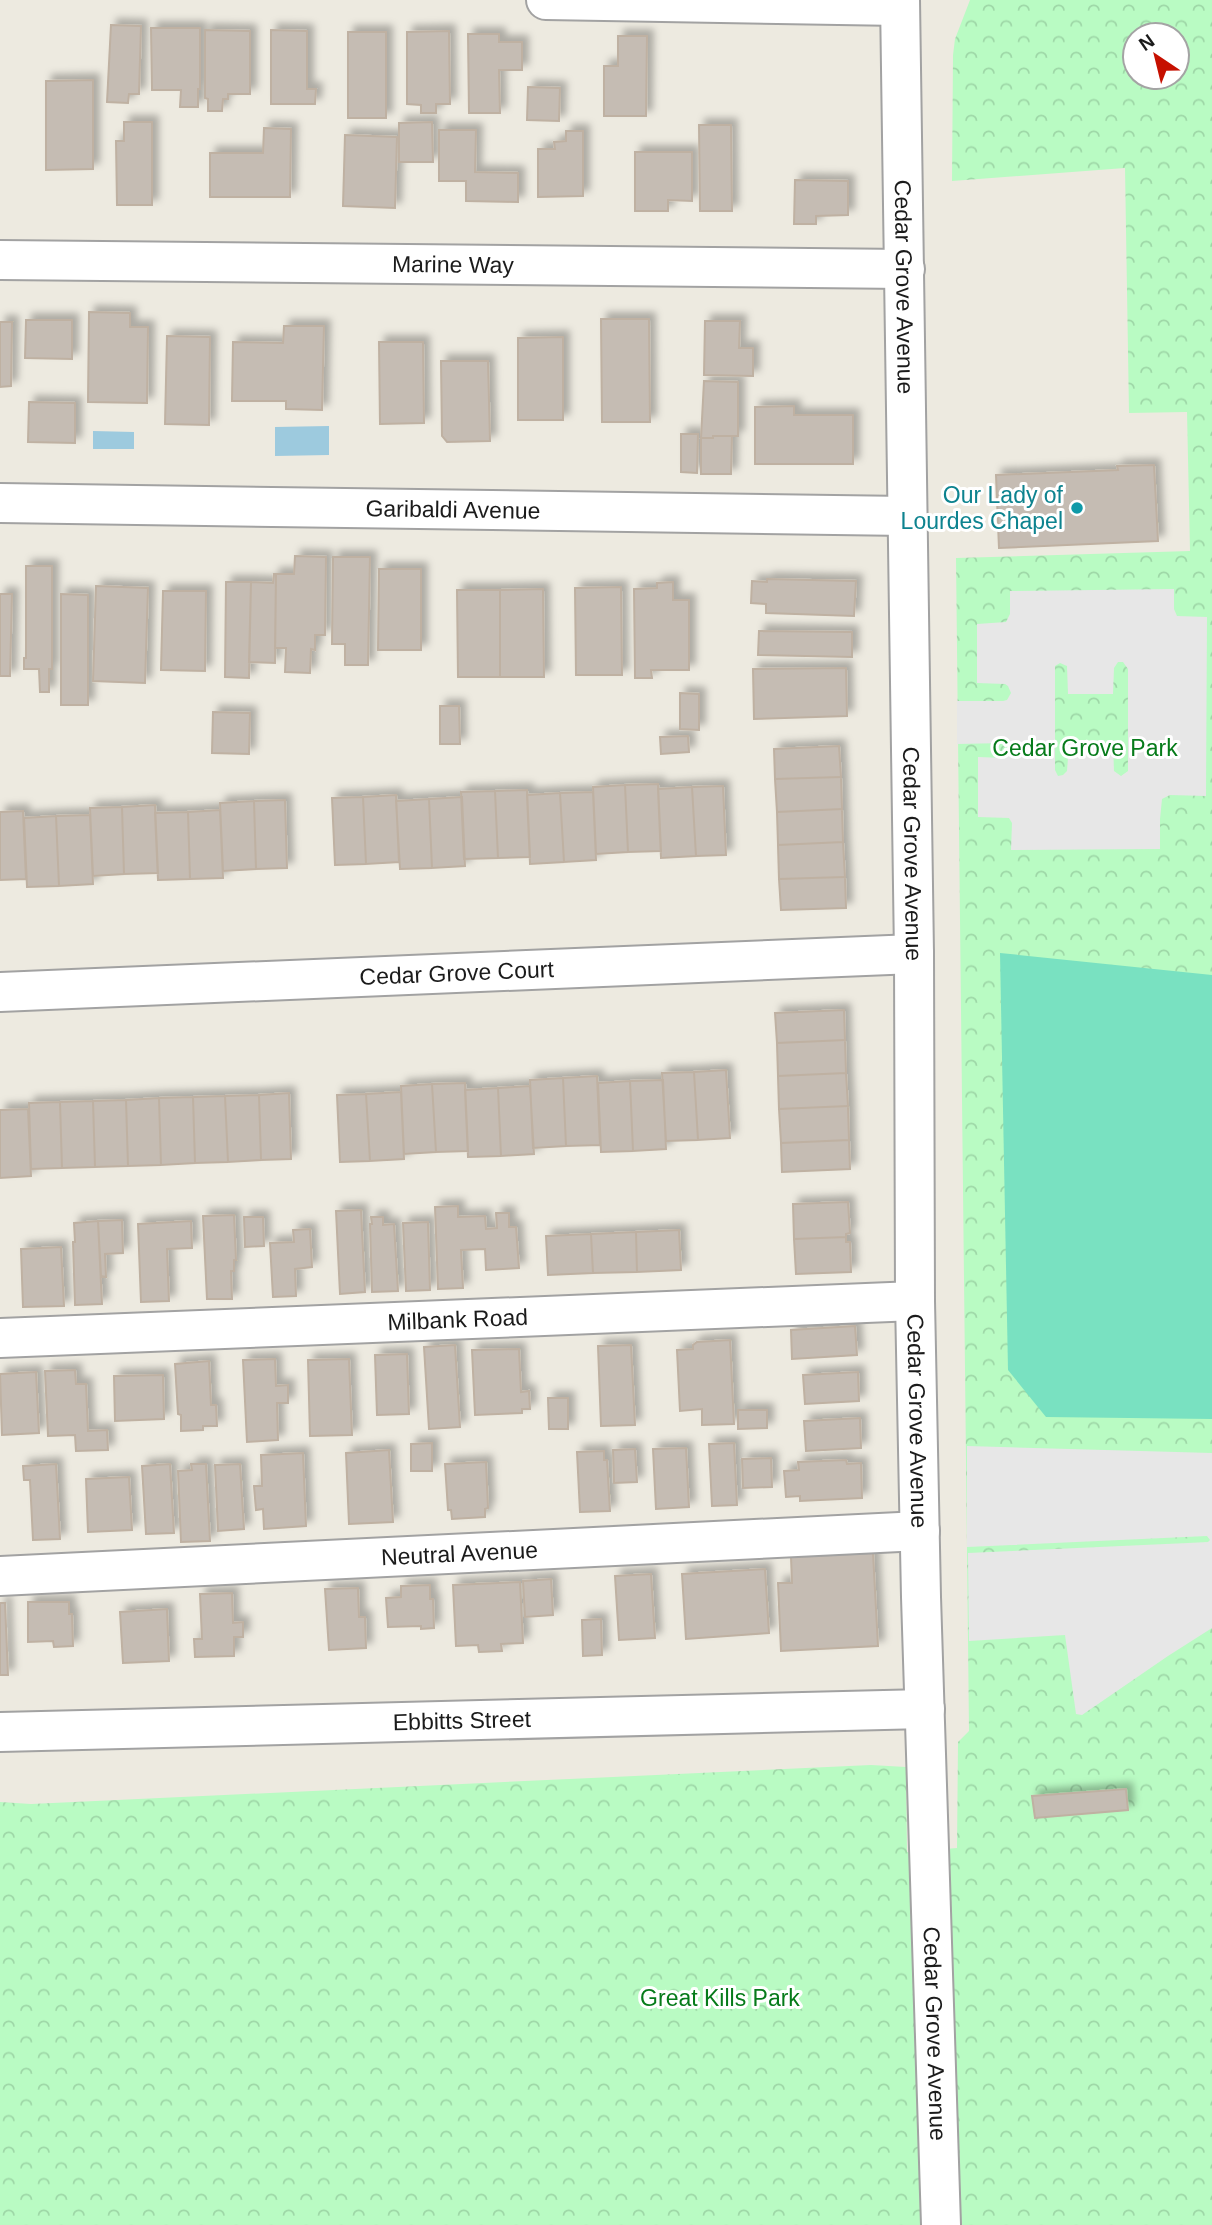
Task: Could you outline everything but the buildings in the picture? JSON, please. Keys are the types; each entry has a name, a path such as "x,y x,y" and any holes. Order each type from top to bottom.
{"street":[{"path":"546,0 900,3"},
{"name":"Cedar Grove Avenue","path":"900,3 914,954 915,1301 941,2225"},
{"name":"Marine Way","path":"0,260 905,269"},
{"name":"Garibaldi Avenue","path":"0,503 907,516"},
{"name":"Cedar Grove Court","path":"0,992 914,954"},
{"name":"Milbank Road","path":"0,1338 915,1301"},
{"name":"Neutral Avenue","path":"0,1576 920,1531"},
{"name":"Ebbitts Street","path":"0,1732 925,1709"}],"green space":[{"name":"Great Kills Park","path":"970,0 1212,0 1212,2225 0,2225 0,1802 31,1804 871,1765 906,1767 907,1852 957,1848 958,1742 969,1731 956,558 1190,551 1187,412 1129,413 1125,168 952,181 955,39"},
{"path":"1000,953 1212,975 1212,1419 1046,1417 1008,1370"}],"shaded area":[{"path":"1174,589 1174,609 1177,616 1207,617 1206,796 1170,795 1162,799 1160,849 1011,850 1012,823 1009,818 978,817 978,757 1004,758 1009,755 1009,745 957,744 957,701 1003,701 1007,700 1011,693 1005,684 977,683 977,624 1006,622 1010,614 1010,591","holes":["1118,662 1123,662 1128,669 1128,771 1121,776 1114,771 1113,743 1069,744 1067,771 1058,776 1055,770 1055,666 1060,663 1067,666 1068,694 1113,694 1114,668"]},
{"path":"967,1446 1212,1453 1212,1628 1082,1715 1076,1714 1065,1635 969,1641 968,1553 1210,1540 1207,1536 967,1547"}],"water":[{"path":"329,426 329,455 275,456 275,427"},
{"path":"93,431 134,432 134,449 93,449"}],"place":[{"name":"Our Lady of Lourdes Chapel","path":"1077,508"}],"park label":[{"name":"Cedar Grove Park","path":"1085,748"}]}
